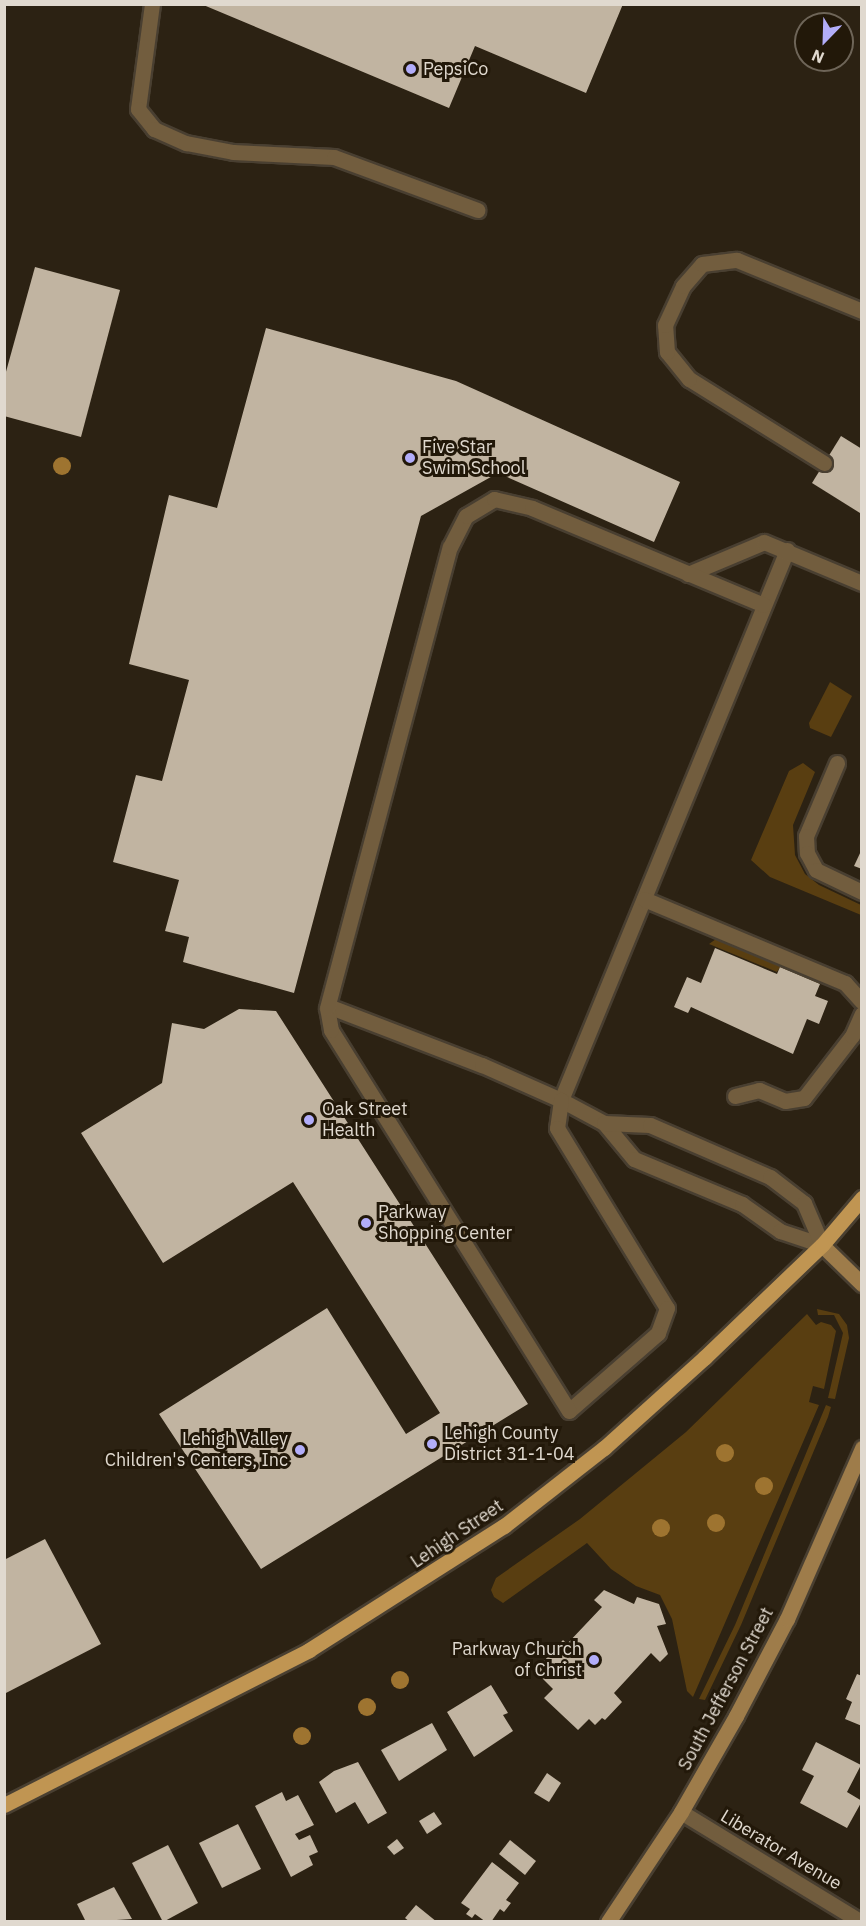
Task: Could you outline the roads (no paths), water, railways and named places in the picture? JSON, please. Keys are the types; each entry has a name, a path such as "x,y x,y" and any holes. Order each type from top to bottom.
{"main road":[{"name":"Lehigh Street","path":"4,1805 309,1650 504,1526 604,1448 822,1245 861,1198"},
{"path":"822,1245 861,1284"},
{"name":"South Jefferson Street","path":"608,1922 681,1812 787,1619 858,1455 861,1440"}],"street":[{"path":"152,4 138,109 154,129 186,142 233,152 334,157 477,210"},
{"path":"824,463 689,379 667,352 665,325 682,286 702,264 737,260 861,311"},
{"path":"764,605 532,507 494,499 466,516 456,530 328,1006 331,1030 569,1411 658,1333 667,1308 557,1128 561,1100 787,550"},
{"path":"688,574 764,542 861,583"},
{"path":"837,763 806,836 807,852 816,870 861,892"},
{"path":"644,899 845,983 861,1002"},
{"path":"328,1006 482,1065 561,1100 604,1123 634,1159 742,1204 780,1231 822,1245"},
{"path":"735,1096 759,1090 785,1101 804,1098 852,1035 861,1014"},
{"path":"604,1123 650,1125 770,1177 804,1203 822,1245"},
{"name":"Liberator Avenue","path":"681,1812 861,1922"}],"place":[{"name":"PepsiCo","path":"411,69"},
{"name":"Five Star Swim School","path":"410,458"},
{"name":"Oak Street Health","path":"309,1120"},
{"name":"Parkway Shopping Center","path":"366,1223"},
{"name":"Lehigh County District 31-1-04","path":"432,1444"},
{"name":"Lehigh Valley Children's Centers, Inc","path":"300,1450"},
{"name":"Parkway Church of Christ","path":"594,1660"}]}
